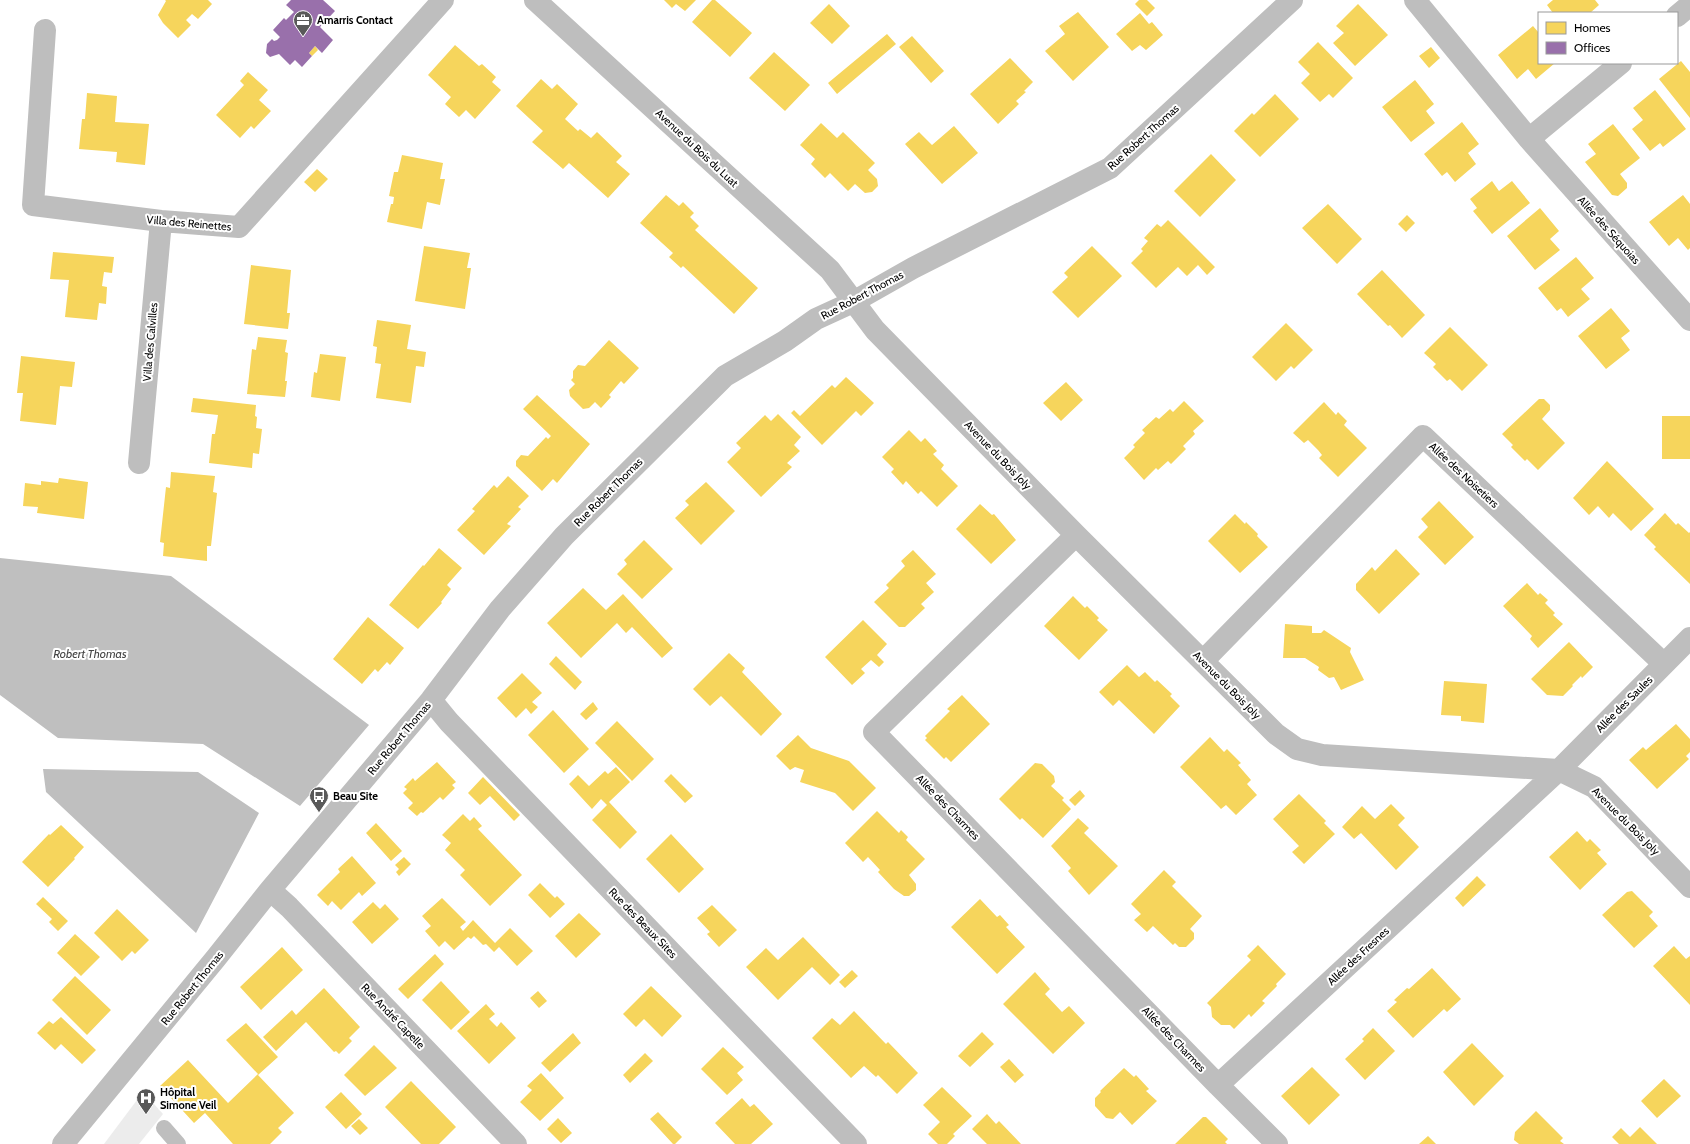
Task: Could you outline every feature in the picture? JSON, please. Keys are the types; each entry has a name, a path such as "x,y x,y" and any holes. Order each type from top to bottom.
{"street":[{"name":"Villa des Reinettes","path":"45,30 33,205 161,221 240,227 443,0"},
{"name":"Avenue du Bois du Luat","path":"535,0 830,270 852,302"},
{"name":"Rue Robert Thomas","path":"63,1144 270,890 431,700 500,609 564,536 725,376 785,341 816,319 852,302 913,268 1110,168 1292,0"},
{"name":"Allée des Séquoias","path":"1415,0 1529,139 1690,320"},
{"path":"1678,15 1690,5"},
{"path":"1529,139 1620,64"},
{"name":"Villa des Calvilles","path":"139,463 161,221"},
{"name":"Avenue du Bois Joly","path":"852,302 875,330 1076,535 1276,734 1297,749 1322,755 1559,770 1594,787 1690,887"},
{"name":"Allée des Noisetiers","path":"1203,661 1423,436 1664,664"},
{"name":"Allée des Charmes","path":"1076,535 874,732 1218,1085"},
{"name":"Allée des Saules","path":"1559,770 1690,638"},
{"name":"Rue des Beaux Sites","path":"431,700 449,722 856,1144"},
{"name":"Allée des Fresnes","path":"1218,1085 1559,770"},
{"name":"Rue André Capelle","path":"270,890 289,907 516,1144"},
{"path":"1218,1085 1277,1144"}],"lane":[{"path":"164,1128 178,1144"}],"shaded area":[{"path":"143,1092 163,1114 139,1144 104,1144"}],"water":[{"name":"Robert Thomas","path":"0,558 171,576 369,725 300,806 203,744 58,738 0,695"},
{"path":"43,769 198,772 259,813 196,933 46,792"}],"building: Homes":[{"path":"165,0 208,0 212,4 198,19 192,14 186,20 191,25 178,38 163,23 158,15 166,1"},
{"path":"664,0 696,0 685,11 676,4 672,8"},
{"path":"712,0 715,0 752,33 730,57 692,22"},
{"path":"1139,0 1147,0 1155,8 1147,16 1135,4"},
{"path":"1553,0 1595,0 1599,5 1591,12 1552,12 1547,5"},
{"path":"829,4 850,26 832,44 810,23"},
{"path":"1358,4 1388,35 1355,66 1333,43 1344,33 1336,26"},
{"path":"1078,12 1109,47 1073,81 1045,51 1065,34 1059,26"},
{"path":"1140,13 1149,24 1152,22 1163,35 1146,50 1140,45 1132,51 1116,34"},
{"path":"1533,26 1538,32 1538,64 1554,64 1536,79 1528,69 1517,79 1498,55"},
{"path":"887,34 896,44 837,94 828,83"},
{"path":"912,36 944,71 931,83 899,47"},
{"path":"1318,42 1353,78 1333,98 1329,94 1320,102 1301,83 1310,74 1298,62"},
{"path":"455,45 479,66 482,64 496,77 492,82 501,90 475,119 466,110 459,117 445,104 451,97 428,75"},
{"path":"315,46 318,50 312,56 309,53"},
{"path":"1431,47 1440,58 1429,68 1419,56"},
{"path":"774,52 810,85 785,111 749,78"},
{"path":"1010,58 1033,82 1024,91 1026,92 1016,101 1019,104 998,124 970,94"},
{"path":"1681,61 1690,72 1690,118 1659,79"},
{"path":"248,72 268,90 259,100 271,111 254,129 251,126 240,138 216,115 244,85 240,81"},
{"path":"541,79 552,89 557,84 578,104 565,119 578,131 580,129 591,138 597,132 622,156 616,162 630,174 608,198 569,163 563,169 532,142 543,131 516,106"},
{"path":"1415,80 1434,104 1426,111 1435,123 1411,142 1382,107"},
{"path":"1655,90 1686,129 1663,147 1660,143 1650,151 1632,129 1643,120 1633,108"},
{"path":"87,93 117,96 115,122 149,124 145,165 116,162 117,152 79,149 82,119 85,119"},
{"path":"1275,94 1299,119 1260,157 1234,131 1252,113 1254,115"},
{"path":"1462,122 1479,144 1468,153 1476,164 1455,182 1447,172 1442,176 1424,154"},
{"path":"821,123 837,138 843,132 875,163 868,170 877,179 878,186 872,192 865,193 855,184 848,191 830,173 825,178 811,164 815,159 800,145"},
{"path":"1613,124 1640,158 1620,174 1627,183 1627,188 1618,196 1612,195 1585,162 1596,154 1588,144"},
{"path":"954,126 978,153 942,184 905,144 919,132 932,145"},
{"path":"1211,154 1236,180 1200,217 1174,191"},
{"path":"402,155 443,163 440,179 445,179 440,205 427,202 422,229 387,222 394,197 389,196 394,172 398,172"},
{"path":"317,169 328,179 315,192 304,182"},
{"path":"1492,181 1499,191 1512,181 1530,203 1492,234 1473,211 1477,208 1470,199"},
{"path":"666,195 679,206 683,202 694,213 690,217 699,226 695,230 758,288 734,314 683,266 681,268 669,257 673,253 640,223"},
{"path":"1683,195 1690,204 1690,248 1688,250 1678,238 1669,246 1649,222"},
{"path":"1328,204 1362,239 1337,264 1302,228"},
{"path":"1540,208 1559,231 1550,239 1560,250 1535,270 1507,236"},
{"path":"1407,215 1415,223 1406,232 1398,224"},
{"path":"1168,220 1215,267 1207,275 1198,265 1187,276 1178,267 1156,288 1131,263 1143,251 1141,249 1148,241 1144,238 1157,224 1161,227"},
{"path":"424,246 470,253 467,268 471,268 465,309 415,301"},
{"path":"1092,246 1122,276 1078,318 1052,292 1068,277 1064,273"},
{"path":"53,252 114,257 112,273 104,272 102,286 107,287 106,304 99,303 97,320 65,317 69,280 50,279"},
{"path":"1576,257 1594,278 1581,289 1590,299 1568,317 1561,308 1557,311 1538,288"},
{"path":"251,265 291,270 287,313 290,313 288,329 244,324"},
{"path":"1382,270 1425,315 1402,338 1390,325 1388,326 1357,294"},
{"path":"1611,308 1630,331 1621,338 1630,350 1606,369 1578,336"},
{"path":"377,320 411,325 407,349 426,352 424,367 416,366 411,403 376,398 381,364 375,363 377,347 373,346"},
{"path":"1286,323 1313,350 1294,369 1291,366 1276,381 1252,357"},
{"path":"1450,327 1488,365 1462,391 1450,379 1447,381 1433,367 1436,364 1424,353"},
{"path":"258,337 287,340 285,352 288,353 285,397 247,394 252,349 256,350"},
{"path":"609,340 639,368 624,384 621,381 609,395 611,397 601,408 595,402 589,408 583,409 570,396 569,390 575,384 571,380 573,378 573,371 578,365 585,366"},
{"path":"320,354 346,357 340,401 311,397 314,372 317,373"},
{"path":"21,356 75,362 72,387 60,386 56,425 20,421 23,393 17,393"},
{"path":"846,377 874,403 861,416 856,411 822,445 791,413 794,410 800,416 832,385 835,388"},
{"path":"1066,382 1083,400 1061,421 1043,403"},
{"path":"537,395 590,444 557,483 553,479 542,491 516,466 516,461 521,455 528,456 546,437 548,439 551,436 523,409"},
{"path":"193,398 256,405 256,428 262,429 259,454 253,453 252,468 209,463 212,434 215,434 218,415 191,412"},
{"path":"1539,399 1544,399 1550,405 1550,410 1542,419 1565,443 1538,470 1527,459 1525,461 1511,447 1513,445 1502,434"},
{"path":"1184,401 1204,421 1193,431 1195,434 1183,446 1186,449 1171,464 1168,461 1158,470 1156,468 1144,480 1124,458 1135,447 1133,445 1145,433 1142,430 1156,417 1159,419 1170,409 1173,412"},
{"path":"1324,402 1336,415 1338,412 1347,421 1344,425 1367,448 1338,477 1319,458 1322,455 1308,440 1304,443 1293,433"},
{"path":"778,414 801,437 794,445 800,451 787,463 792,467 761,497 727,462 741,448 736,443 765,415 771,421"},
{"path":"1662,416 1690,416 1690,459 1662,459"},
{"path":"909,430 921,442 925,438 937,451 933,454 944,465 941,469 958,486 937,507 921,491 918,494 906,481 903,485 891,472 894,469 882,457"},
{"path":"1607,461 1654,509 1631,531 1613,513 1609,518 1598,506 1589,515 1573,498"},
{"path":"171,472 215,476 213,492 217,493 211,546 207,546 207,561 163,556 164,543 160,542 166,487 170,488"},
{"path":"508,476 529,496 518,507 521,509 507,524 511,526 484,555 457,530 475,511 472,509 494,485 497,488"},
{"path":"59,478 88,482 84,519 37,513 38,507 23,506 25,483 41,485 41,481 58,483"},
{"path":"706,482 735,511 701,545 675,518 689,505 685,501"},
{"path":"1439,501 1474,537 1445,565 1418,537 1428,527 1421,519"},
{"path":"980,504 992,515 994,514 1016,540 991,564 956,529"},
{"path":"1665,513 1676,525 1678,523 1689,533 1690,532 1690,584 1654,549 1656,547 1644,535"},
{"path":"1235,514 1258,534 1257,536 1268,547 1240,573 1208,541"},
{"path":"644,540 673,569 642,599 617,574 627,564 624,560"},
{"path":"439,548 462,568 447,585 451,589 441,602 442,603 418,629 389,605"},
{"path":"1396,549 1420,574 1379,614 1356,590 1356,584 1372,567 1375,571"},
{"path":"913,550 936,574 926,583 934,592 921,604 925,608 905,627 899,627 874,602 889,588 886,585 905,566 901,561"},
{"path":"1527,583 1538,595 1540,593 1548,600 1545,603 1555,613 1553,615 1563,624 1538,648 1530,639 1532,636 1503,606"},
{"path":"583,588 606,610 623,594 673,648 662,658 632,627 626,633 617,623 581,658 547,623"},
{"path":"1073,596 1085,608 1087,606 1099,618 1097,620 1108,630 1079,660 1044,626"},
{"path":"368,617 404,648 390,665 387,662 378,672 375,669 362,684 333,659"},
{"path":"863,620 887,644 877,655 884,662 879,667 871,660 861,669 865,673 852,685 825,657"},
{"path":"1285,624 1312,626 1312,633 1321,633 1324,630 1351,648 1350,652 1364,680 1341,690 1334,677 1329,678 1318,670 1319,667 1305,658 1283,658"},
{"path":"1569,642 1593,667 1582,678 1581,676 1563,696 1547,695 1531,679"},
{"path":"729,653 745,668 742,672 782,714 761,736 721,696 710,706 693,689"},
{"path":"556,656 582,682 575,690 549,664"},
{"path":"1127,665 1139,677 1145,672 1155,682 1157,680 1172,694 1170,696 1180,706 1154,734 1119,700 1113,706 1099,692"},
{"path":"522,673 542,693 532,702 538,707 531,714 526,708 516,718 497,698"},
{"path":"1444,681 1487,684 1484,723 1461,721 1461,716 1441,715"},
{"path":"962,695 990,724 951,762 946,757 944,759 925,740 927,738 925,736 950,711 947,709"},
{"path":"593,702 598,709 586,720 580,714"},
{"path":"553,710 589,749 564,773 528,735"},
{"path":"617,721 654,759 632,781 595,743"},
{"path":"1676,724 1690,739 1690,752 1686,756 1689,759 1657,789 1629,760 1643,747 1646,750"},
{"path":"798,735 811,748 849,761 876,788 853,811 835,793 800,782 804,770 795,767 790,770 776,756"},
{"path":"1210,737 1224,752 1227,749 1241,763 1238,765 1251,780 1247,784 1257,795 1236,815 1226,805 1221,809 1180,767"},
{"path":"437,762 456,782 452,785 455,788 443,800 440,797 423,813 421,812 417,816 408,808 413,803 403,793 407,789 404,787 413,778 415,781"},
{"path":"1035,763 1042,764 1054,776 1055,782 1051,786 1064,798 1062,800 1071,809 1043,838 1022,818 1020,820 999,799"},
{"path":"616,767 630,782 609,802 637,832 620,849 592,820 607,805 601,799 592,809 569,784 578,775 589,786 605,771 608,774"},
{"path":"671,774 693,796 685,803 664,781"},
{"path":"483,777 520,815 514,821 490,796 480,805 468,793"},
{"path":"1080,790 1085,796 1075,806 1069,800"},
{"path":"1299,794 1326,821 1324,823 1335,834 1304,864 1292,852 1299,846 1273,819"},
{"path":"1391,804 1405,818 1398,825 1419,847 1396,870 1361,833 1354,839 1342,827 1362,806 1375,819"},
{"path":"877,811 899,833 901,830 908,837 906,840 925,859 909,875 916,884 916,890 909,896 904,896 894,889 878,872 880,870 868,857 863,862 845,843"},
{"path":"463,814 470,821 474,817 482,826 478,829 522,875 490,906 460,875 465,870 445,850 451,843 442,835"},
{"path":"1078,818 1089,828 1084,833 1118,866 1089,895 1068,871 1071,868 1051,846"},
{"path":"376,823 402,851 391,861 366,833"},
{"path":"61,825 84,847 74,858 75,859 48,887 22,862 49,834 50,835"},
{"path":"1577,831 1587,842 1590,839 1601,850 1597,853 1607,864 1580,890 1549,857"},
{"path":"671,834 704,869 679,893 646,859"},
{"path":"352,856 376,883 362,896 359,892 341,910 332,901 328,906 317,895 340,872 338,869"},
{"path":"404,857 411,864 399,876 396,872 399,869 395,865"},
{"path":"1164,870 1176,882 1172,886 1202,916 1190,929 1194,933 1194,939 1186,947 1179,947 1175,943 1173,945 1153,926 1147,932 1134,920 1141,914 1131,904"},
{"path":"1477,876 1486,885 1463,907 1455,898"},
{"path":"540,883 555,898 557,896 565,904 550,918 528,895"},
{"path":"1632,891 1653,912 1649,916 1658,926 1634,948 1602,915 1627,892"},
{"path":"43,897 68,921 58,931 49,922 52,919 36,904"},
{"path":"442,898 466,922 460,927 463,931 473,920 495,943 510,928 533,951 517,966 499,947 494,952 486,944 483,945 474,936 471,939 468,937 454,950 445,941 439,947 425,931 431,926 422,916"},
{"path":"980,899 997,917 1000,915 1009,925 1006,927 1025,947 997,974 951,927"},
{"path":"373,902 380,909 385,904 399,919 372,944 352,922"},
{"path":"712,905 737,930 719,947 707,934 710,932 697,918"},
{"path":"117,909 149,940 135,954 132,951 122,961 94,933"},
{"path":"579,913 601,934 576,958 555,936"},
{"path":"75,934 100,957 81,976 57,953"},
{"path":"803,937 840,975 830,985 812,967 778,1000 746,967 766,948 778,960"},
{"path":"1258,945 1286,974 1276,984 1277,986 1262,1001 1265,1003 1251,1017 1249,1014 1234,1029 1230,1025 1221,1025 1212,1017 1211,1007 1207,1003 1251,960 1247,956"},
{"path":"1674,946 1686,959 1690,956 1690,1005 1653,966"},
{"path":"282,947 303,970 261,1010 240,987"},
{"path":"435,954 444,964 408,999 398,989"},
{"path":"1432,968 1461,999 1447,1012 1444,1009 1413,1038 1387,1011 1397,1002 1394,1000 1407,988 1409,989"},
{"path":"852,970 858,976 845,988 839,982"},
{"path":"1035,972 1050,989 1045,994 1062,1012 1069,1006 1085,1023 1053,1054 1003,1004"},
{"path":"75,976 111,1010 87,1035 52,1000"},
{"path":"441,981 470,1012 451,1030 422,1000"},
{"path":"651,986 682,1016 662,1037 644,1019 636,1027 623,1014"},
{"path":"324,988 360,1027 349,1038 352,1041 339,1054 336,1051 334,1052 306,1022 276,1051 263,1037 292,1010 296,1015"},
{"path":"538,991 547,1001 539,1008 530,998"},
{"path":"486,1004 495,1014 489,1019 497,1027 501,1022 516,1038 489,1064 457,1031"},
{"path":"854,1011 886,1044 888,1042 918,1073 897,1094 878,1075 876,1077 864,1066 851,1078 812,1038 832,1018 840,1025"},
{"path":"61,1017 96,1050 82,1064 61,1044 55,1050 37,1033 49,1021 53,1024"},
{"path":"246,1023 278,1057 258,1075 294,1113 278,1128 282,1132 270,1144 233,1144 205,1113 194,1123 160,1086 188,1060 228,1103 258,1074 226,1040"},
{"path":"1373,1028 1395,1051 1365,1080 1345,1059 1364,1041 1362,1039"},
{"path":"982,1032 994,1044 970,1067 958,1056"},
{"path":"573,1033 581,1043 550,1072 541,1063"},
{"path":"1472,1043 1504,1076 1474,1106 1443,1072"},
{"path":"374,1045 397,1068 365,1096 344,1075"},
{"path":"723,1047 744,1067 737,1073 743,1080 727,1095 701,1069"},
{"path":"645,1053 653,1061 630,1083 623,1075"},
{"path":"1009,1059 1024,1075 1015,1083 1000,1067"},
{"path":"1312,1067 1340,1095 1309,1125 1281,1096"},
{"path":"1124,1068 1134,1077 1136,1075 1149,1089 1146,1091 1157,1101 1132,1125 1120,1112 1113,1119 1106,1118 1095,1106 1095,1098 1101,1092 1100,1091"},
{"path":"541,1073 564,1098 540,1121 520,1102 532,1090 527,1086"},
{"path":"1664,1079 1681,1096 1657,1118 1641,1101"},
{"path":"411,1081 456,1127 439,1144 421,1144 385,1107"},
{"path":"942,1087 972,1116 953,1134 955,1136 947,1144 938,1144 928,1134 940,1122 923,1105"},
{"path":"341,1092 362,1114 346,1129 325,1107"},
{"path":"742,1098 750,1107 754,1104 773,1124 751,1144 735,1144 715,1123"},
{"path":"1536,1111 1563,1138 1560,1141 1564,1144 1519,1144 1514,1140 1515,1132"},
{"path":"658,1112 682,1137 675,1144 673,1144 650,1119"},
{"path":"987,1114 996,1124 999,1121 1021,1144 987,1144 972,1129"},
{"path":"1203,1117 1206,1117 1228,1139 1225,1142 1227,1144 1175,1144"},
{"path":"558,1118 572,1133 561,1143 547,1129"},
{"path":"359,1119 368,1128 360,1135 351,1126"},
{"path":"1640,1127 1657,1144 1619,1144 1612,1137 1621,1128 1630,1137"},
{"path":"1428,1136 1436,1144 1419,1144"}],"building: Offices":[{"path":"291,0 323,0 335,11 320,27 333,40 322,53 315,46 309,53 312,56 302,67 295,60 290,65 279,54 270,57 266,53 267,44 272,39 274,41 280,37 273,30 284,18 286,20 294,12 286,5"}],"place":[{"name":"Amarris Contact","path":"303,37"},
{"name":"Beau Site","path":"319,813"},
{"name":"Hôpital Simone Veil","path":"146,1115"}]}
